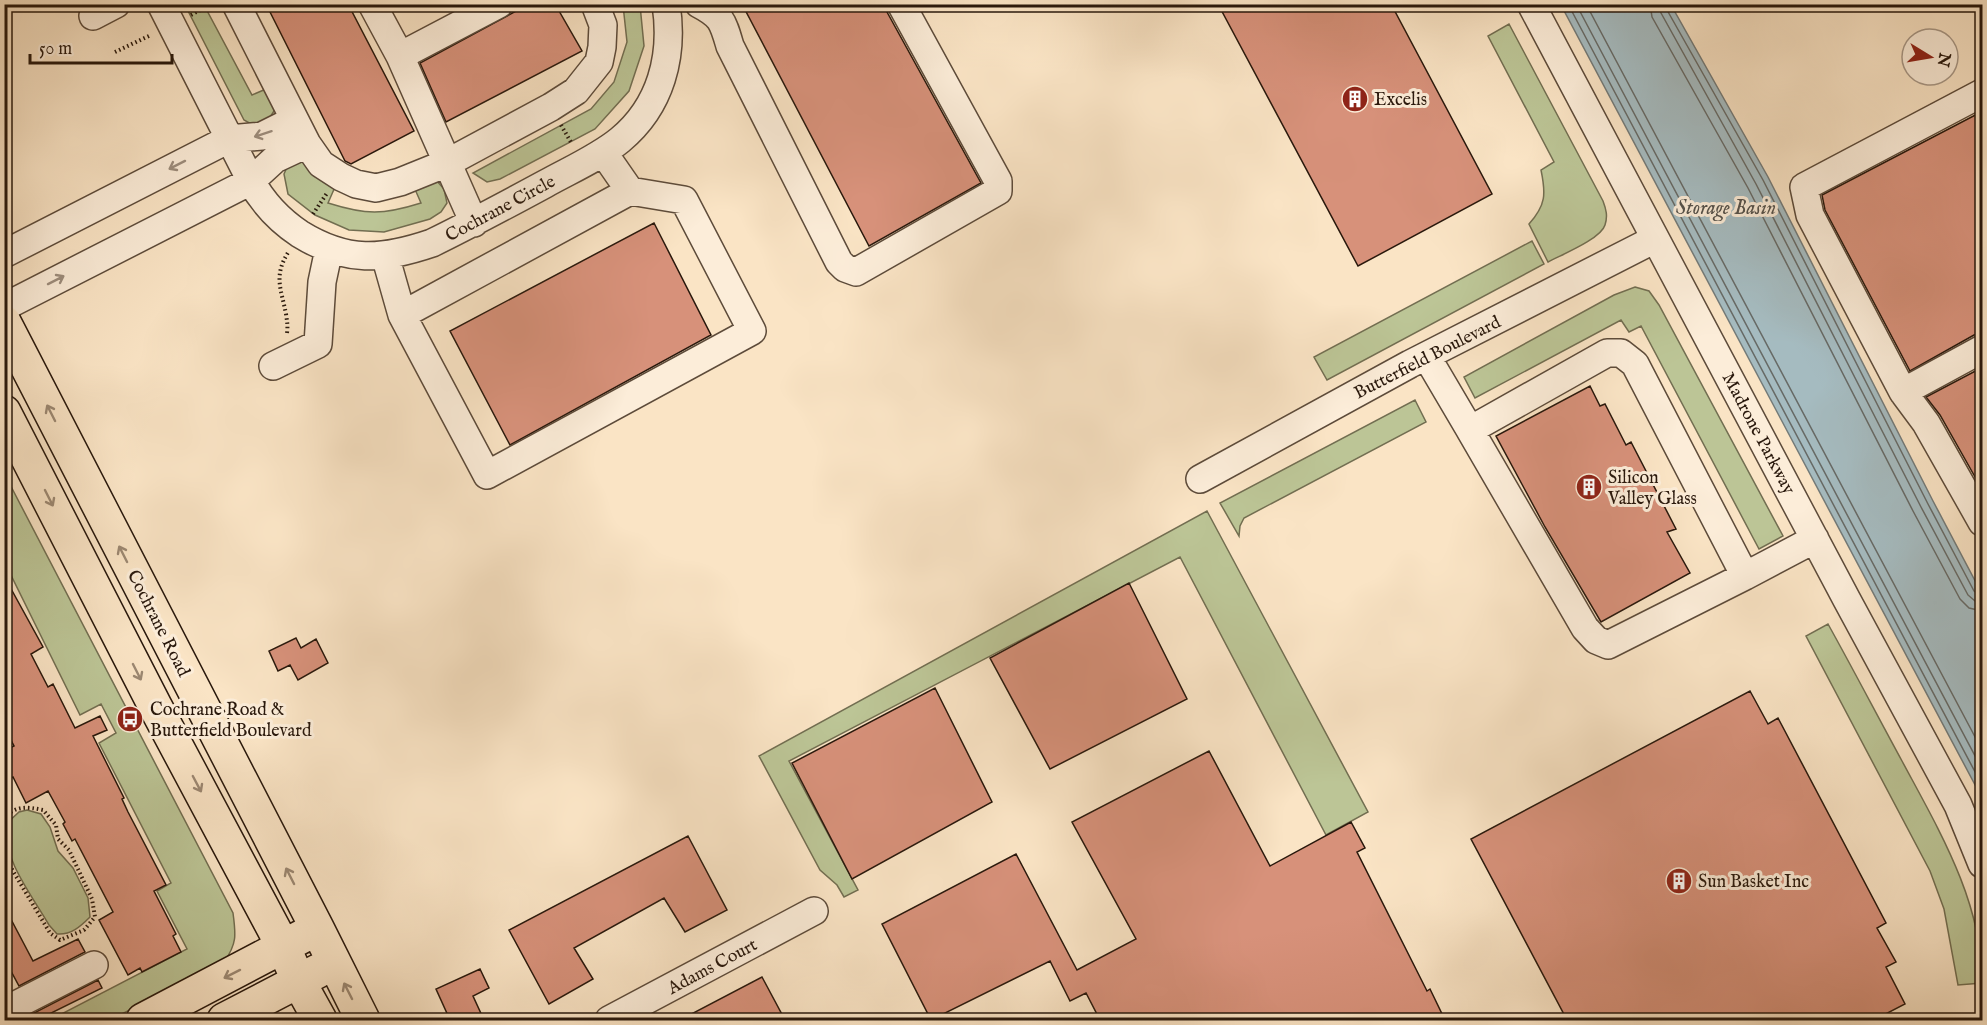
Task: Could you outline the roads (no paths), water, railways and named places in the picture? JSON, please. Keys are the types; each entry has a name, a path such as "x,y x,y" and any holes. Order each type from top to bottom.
{"main road":[{"name":"Cochrane Road","path":"4,322 363,1020"},
{"path":"10,436 284,948 320,1020"},
{"path":"143,1020 284,948 317,928"},
{"path":"225,1020 333,963"}],"street":[{"name":"Cochrane Circle","path":"161,4 251,181 274,214 294,230 329,249 365,256 408,251 432,243 474,223 603,152 620,140 635,125 655,96 663,78 667,56 666,6"},
{"path":"236,4 294,120 321,164 356,184 376,188 400,182 447,163 576,91 599,62 603,25 595,4"},
{"path":"372,4 400,56 474,223"},
{"path":"666,6 698,4 714,12 722,20 730,46 839,262 845,268 856,272 998,191 998,181 901,4"},
{"name":"Madrone Parkway","path":"1531,4 1958,805 1983,864"},
{"path":"400,56 481,8"},
{"path":"1983,93 1804,187 1810,215 1903,392 1926,423 1983,522"},
{"path":"4,254 230,139 262,136 294,120"},
{"path":"4,307 251,181 275,159 307,144"},
{"path":"603,152 630,191"},
{"path":"385,255 402,315 487,476 752,331 684,200 630,191 402,315"},
{"name":"Butterfield Boulevard","path":"1200,478 1655,238"},
{"path":"273,366 318,344 322,282 329,249"},
{"path":"1903,392 1983,349"},
{"path":"1470,430 1607,353 1621,353 1635,364 1745,576"},
{"path":"1427,357 1585,628 1596,640 1608,645 1815,540"},
{"name":"Adams Court","path":"609,1020 814,911"},
{"path":"4,1011 94,965"}],"water":[{"name":"Storage Basin","path":"1561,5 1671,5 1768,177 1982,594 1982,798"}],"place":[{"name":"Excelis","path":"1355,99"},
{"name":"Silicon Valley Glass","path":"1589,487"},
{"name":"Cochrane Road & Butterfield Boulevard","path":"130,719"},
{"name":"Sun Basket Inc","path":"1679,881"}]}
